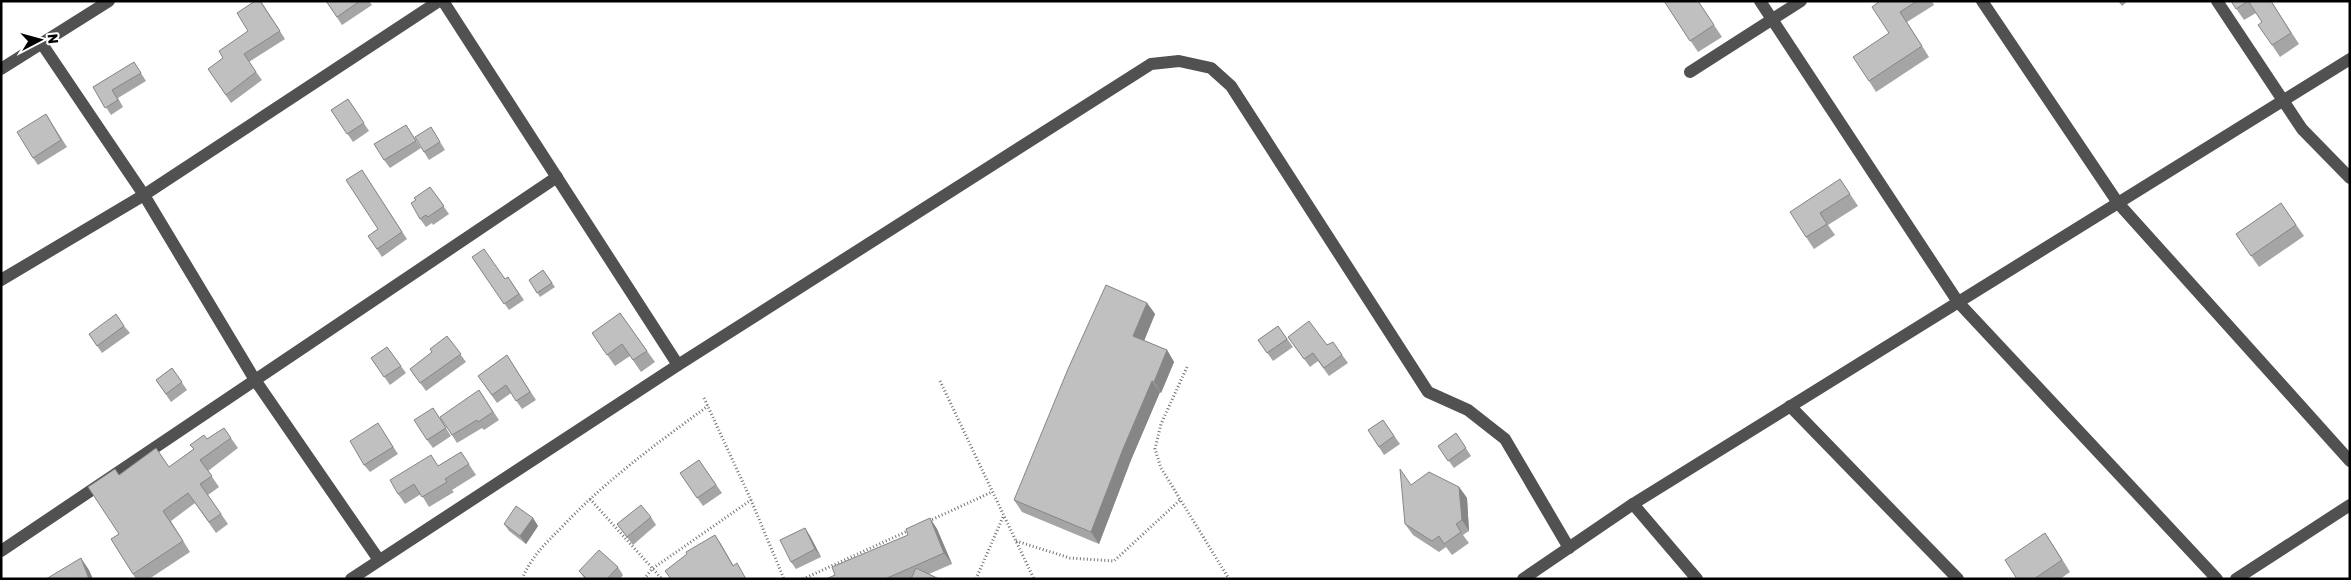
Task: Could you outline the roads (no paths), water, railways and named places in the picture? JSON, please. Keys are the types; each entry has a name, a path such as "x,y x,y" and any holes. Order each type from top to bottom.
{"street":[{"path":"1,70 109,1"},
{"path":"1,280 144,195 441,1 678,365"},
{"path":"1760,1 1958,302 2217,579"},
{"path":"1690,72 1801,1"},
{"path":"1982,1 2118,203 2350,461"},
{"path":"2217,1 2302,129 2350,178"},
{"path":"42,44 144,195 255,380 379,560"},
{"path":"1523,579 1633,504 2350,59"},
{"path":"351,579 678,365 1150,64 1179,61 1211,68 1231,86 1428,392 1468,410 1505,439 1569,548"},
{"path":"1,551 557,177"},
{"path":"1790,406 1958,579"},
{"path":"1633,504 1697,579"},
{"path":"2236,579 2350,505"}]}
